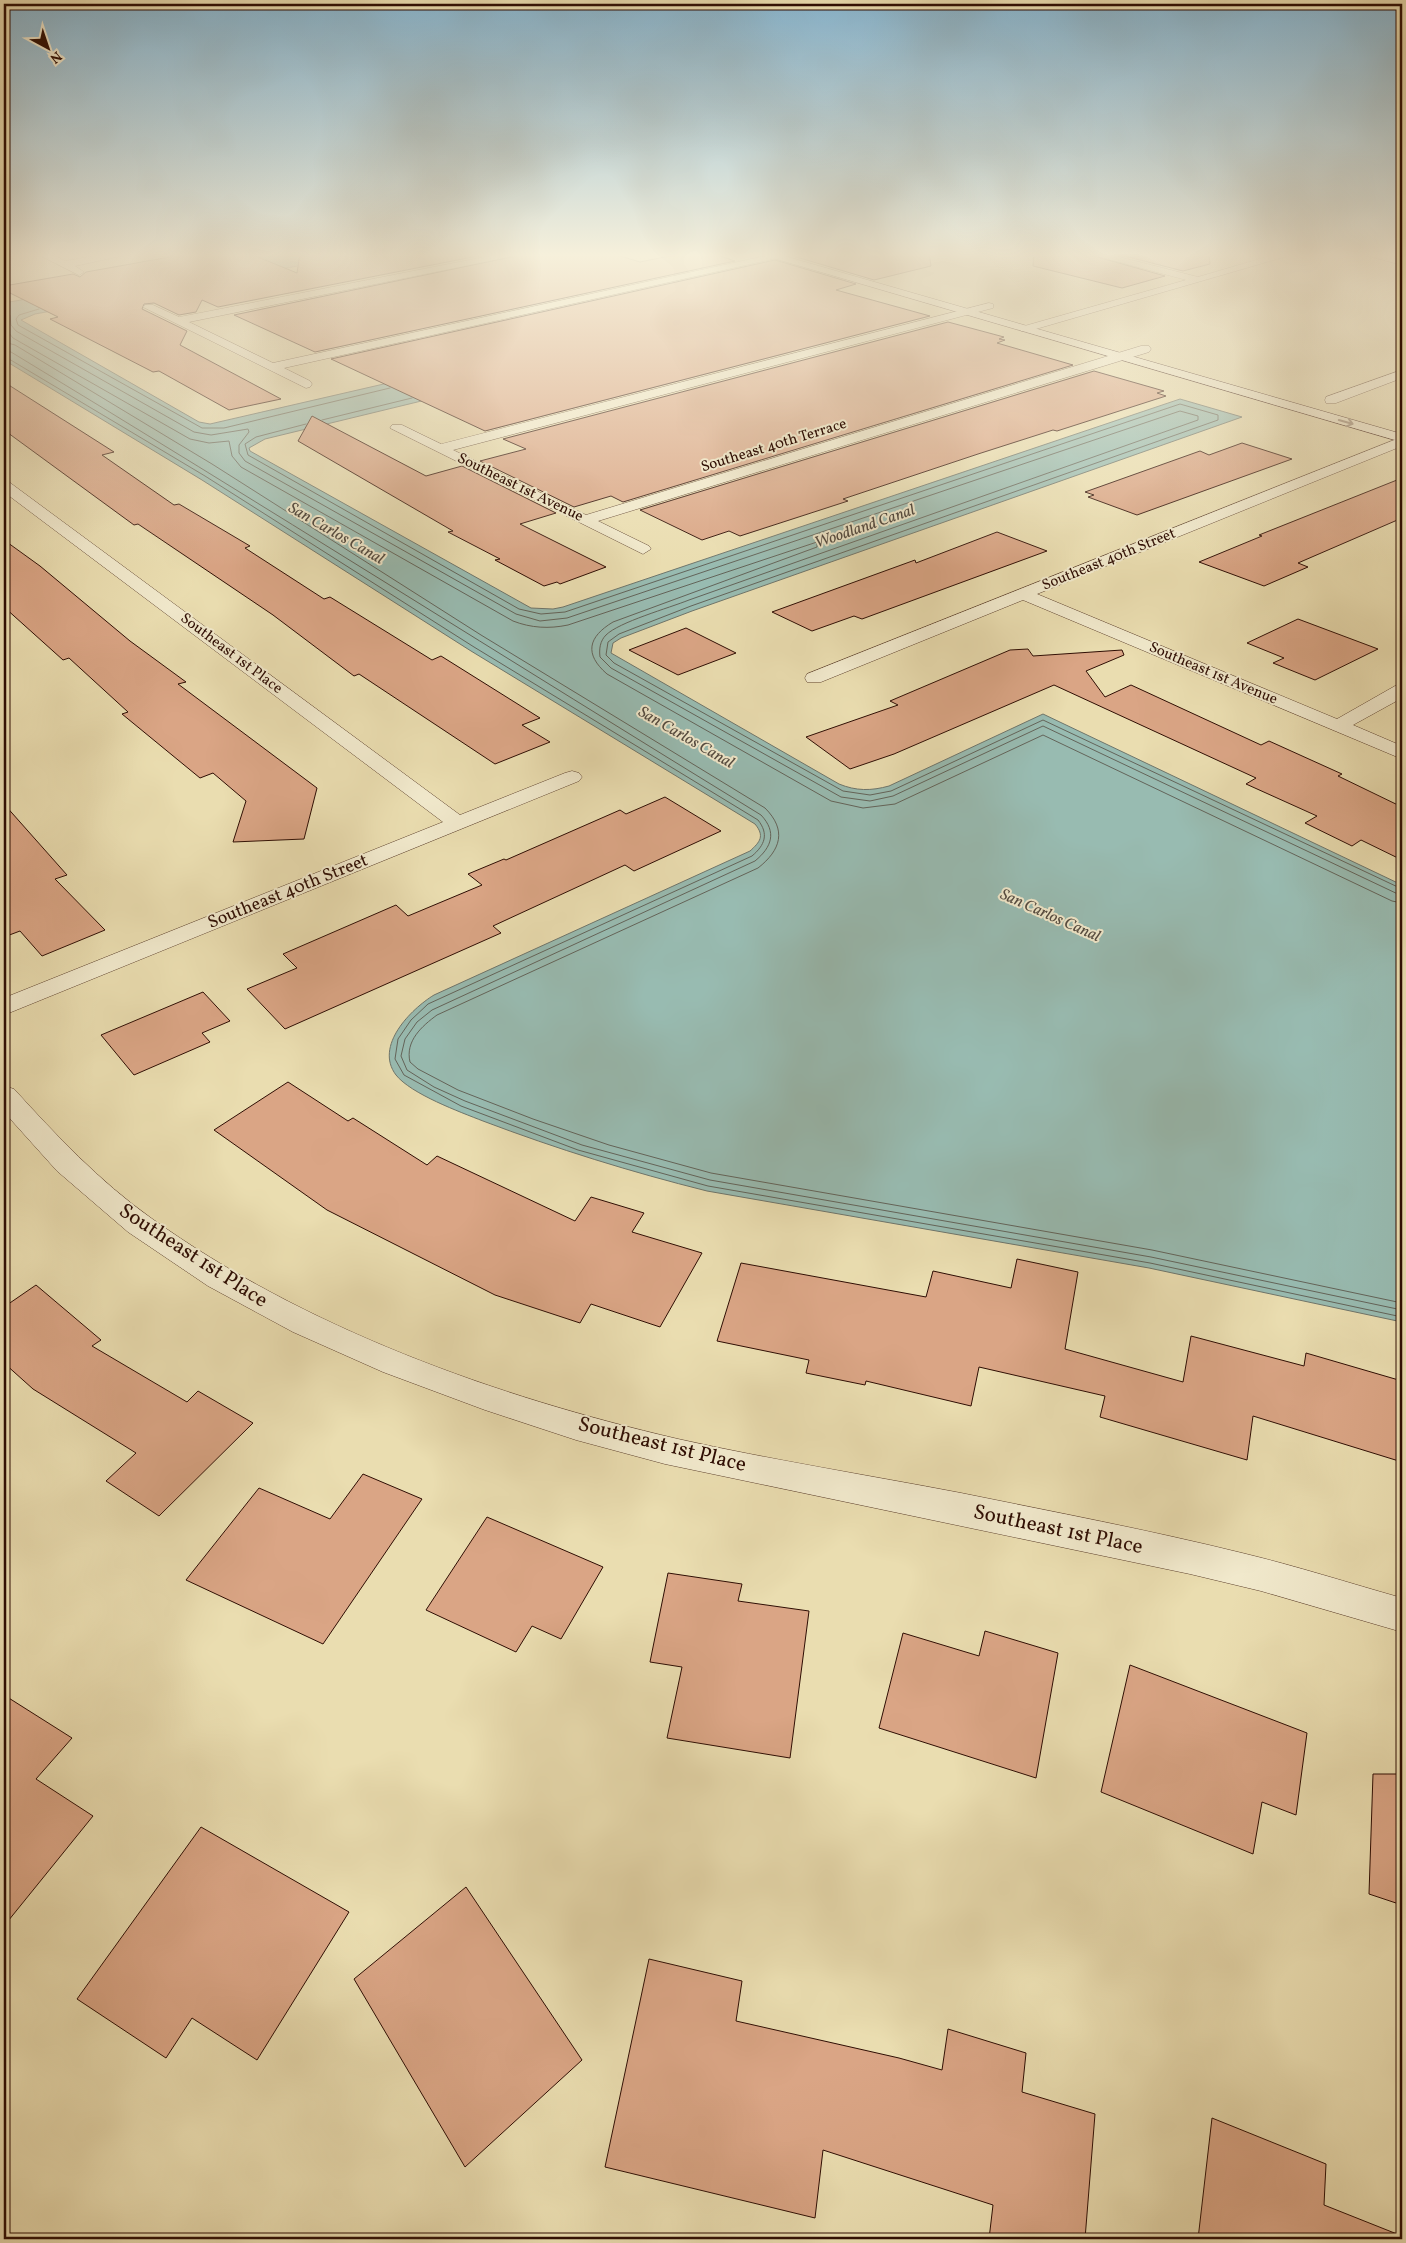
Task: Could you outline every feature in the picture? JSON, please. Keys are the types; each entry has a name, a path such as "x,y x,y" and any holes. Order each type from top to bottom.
{"street":[{"path":"253,358 306,384"},
{"path":"272,367 315,358"},
{"path":"440,449 768,358"},
{"name":"Southeast 40th Terrace","path":"586,520 1118,358"},
{"path":"1122,358 1402,439"},
{"path":"1349,405 1327,399 1402,374"},
{"name":"Southeast 1st Avenue","path":"398,428 643,549"},
{"name":"Southeast 40th Street","path":"814,678 1402,439"},
{"name":"Southeast 1st Place","path":"4,485 458,824"},
{"name":"Southeast 1st Avenue","path":"1023,594 1402,753"},
{"path":"1338,726 1402,690"},
{"name":"Southeast 40th Street","path":"4,1007 572,777"},
{"name":"Southeast 1st Place","path":"4,1095 20,1117 58,1155 102,1194 151,1233 237,1290 277,1311 409,1370 508,1405 668,1451 1041,1525 1233,1568 1402,1615"}],"water":[{"path":"4,358 87,358 199,422 210,424 498,358 600,358 265,439 249,448 250,451 531,608 553,609 563,607 1180,399 1242,417 692,611 621,638 613,643 611,653 839,784 858,789 876,789 889,786 1043,714 1402,885 1402,1322 1149,1268 707,1191 650,1176 539,1141 462,1113 413,1089 396,1075 390,1064 389,1052 398,1029 415,1009 425,1001 434,995 750,851 759,842 760,832 758,828 755,824 471,651 202,480 4,360"}],"building":[{"path":"125,358 204,358 281,399 229,410 159,371 153,372"},
{"path":"337,358 769,358 485,431 331,359"},
{"path":"812,358 1048,358 1073,365 623,502 611,496 574,507 480,461 526,449 503,439"},
{"path":"1094,371 1164,391 1157,393 1166,396 978,454 843,499 848,501 740,536 729,531 702,540 640,510"},
{"path":"4,382 114,452 102,455 174,505 179,504 250,546 245,548 324,599 330,597 432,660 441,656 540,718 522,725 550,742 495,764 359,674 354,676 273,615 138,524 134,525 4,430"},
{"path":"312,416 426,476 462,466 556,513 520,524 606,567 560,584 557,582 544,586 495,560 500,559 448,532 453,531 298,441"},
{"path":"1242,443 1292,459 1137,515 1088,497 1094,495 1085,492 1200,451 1209,455"},
{"path":"1402,478 1402,518 1298,563 1308,567 1264,586 1199,562 1262,536 1259,535"},
{"path":"997,532 1047,551 862,619 854,616 812,631 772,612 915,560 916,563"},
{"path":"4,540 40,566 130,641 186,682 178,684 317,788 304,839 233,842 246,801 213,773 200,778 122,714 128,712 69,658 63,660 4,607"},
{"path":"1298,619 1378,649 1315,680 1273,663 1284,658 1247,643"},
{"path":"686,628 736,653 678,675 629,650"},
{"path":"1028,649 1033,656 1122,650 1124,655 1086,671 1105,697 1131,685 1261,745 1269,741 1342,774 1338,776 1402,807 1402,860 1361,840 1352,846 1305,823 1317,816 1246,784 1256,778 1054,685 894,754 850,769 806,737 898,705 890,701 1010,650"},
{"path":"665,797 721,831 634,871 625,865 493,926 501,933 285,1029 247,989 297,968 283,954 396,905 408,916 482,885 468,874 504,859 506,860 620,810 626,814"},
{"path":"4,804 67,875 55,879 105,930 42,956 20,931 4,937"},
{"path":"203,992 230,1021 202,1033 210,1042 134,1075 101,1035"},
{"path":"288,1082 348,1121 353,1118 427,1165 437,1156 575,1221 591,1197 644,1213 632,1232 702,1253 660,1327 591,1304 580,1323 495,1295 327,1210 214,1130"},
{"path":"1017,1259 1078,1272 1065,1349 1183,1382 1191,1336 1304,1366 1306,1353 1402,1381 1402,1462 1253,1416 1247,1460 1100,1417 1105,1396 979,1367 971,1406 866,1381 865,1385 806,1373 809,1360 717,1341 741,1263 926,1297 933,1271 1011,1288"},
{"path":"36,1285 101,1340 92,1346 187,1402 198,1391 253,1423 159,1516 106,1481 136,1453 33,1389 4,1363 4,1307"},
{"path":"363,1474 422,1499 323,1644 186,1580 259,1488 330,1519"},
{"path":"487,1517 603,1567 561,1639 532,1626 516,1652 426,1610"},
{"path":"668,1573 742,1584 738,1601 809,1611 790,1758 667,1738 682,1667 650,1662"},
{"path":"985,1631 1058,1653 1036,1778 879,1728 903,1633 979,1656"},
{"path":"1130,1665 1307,1733 1296,1815 1262,1802 1253,1854 1101,1792"},
{"path":"4,1695 72,1738 36,1779 93,1816 4,1926"},
{"path":"1373,1774 1402,1774 1402,1905 1369,1894"},
{"path":"201,1827 349,1912 257,2060 192,2018 166,2058 77,1999"},
{"path":"466,1887 582,2060 465,2167 354,1979"},
{"path":"649,1959 742,1981 736,2021 899,2058 942,2070 948,2029 1026,2053 1022,2092 1095,2114 1085,2239 989,2239 993,2205 823,2150 815,2218 605,2167"},
{"path":"1212,2118 1326,2164 1324,2205 1402,2236 1402,2239 1198,2239"}],"water label":[{"name":"Woodland Canal","path":"865,527"},
{"name":"San Carlos Canal","path":"336,534"},
{"name":"San Carlos Canal","path":"686,738"},
{"name":"San Carlos Canal","path":"1050,916"}]}
